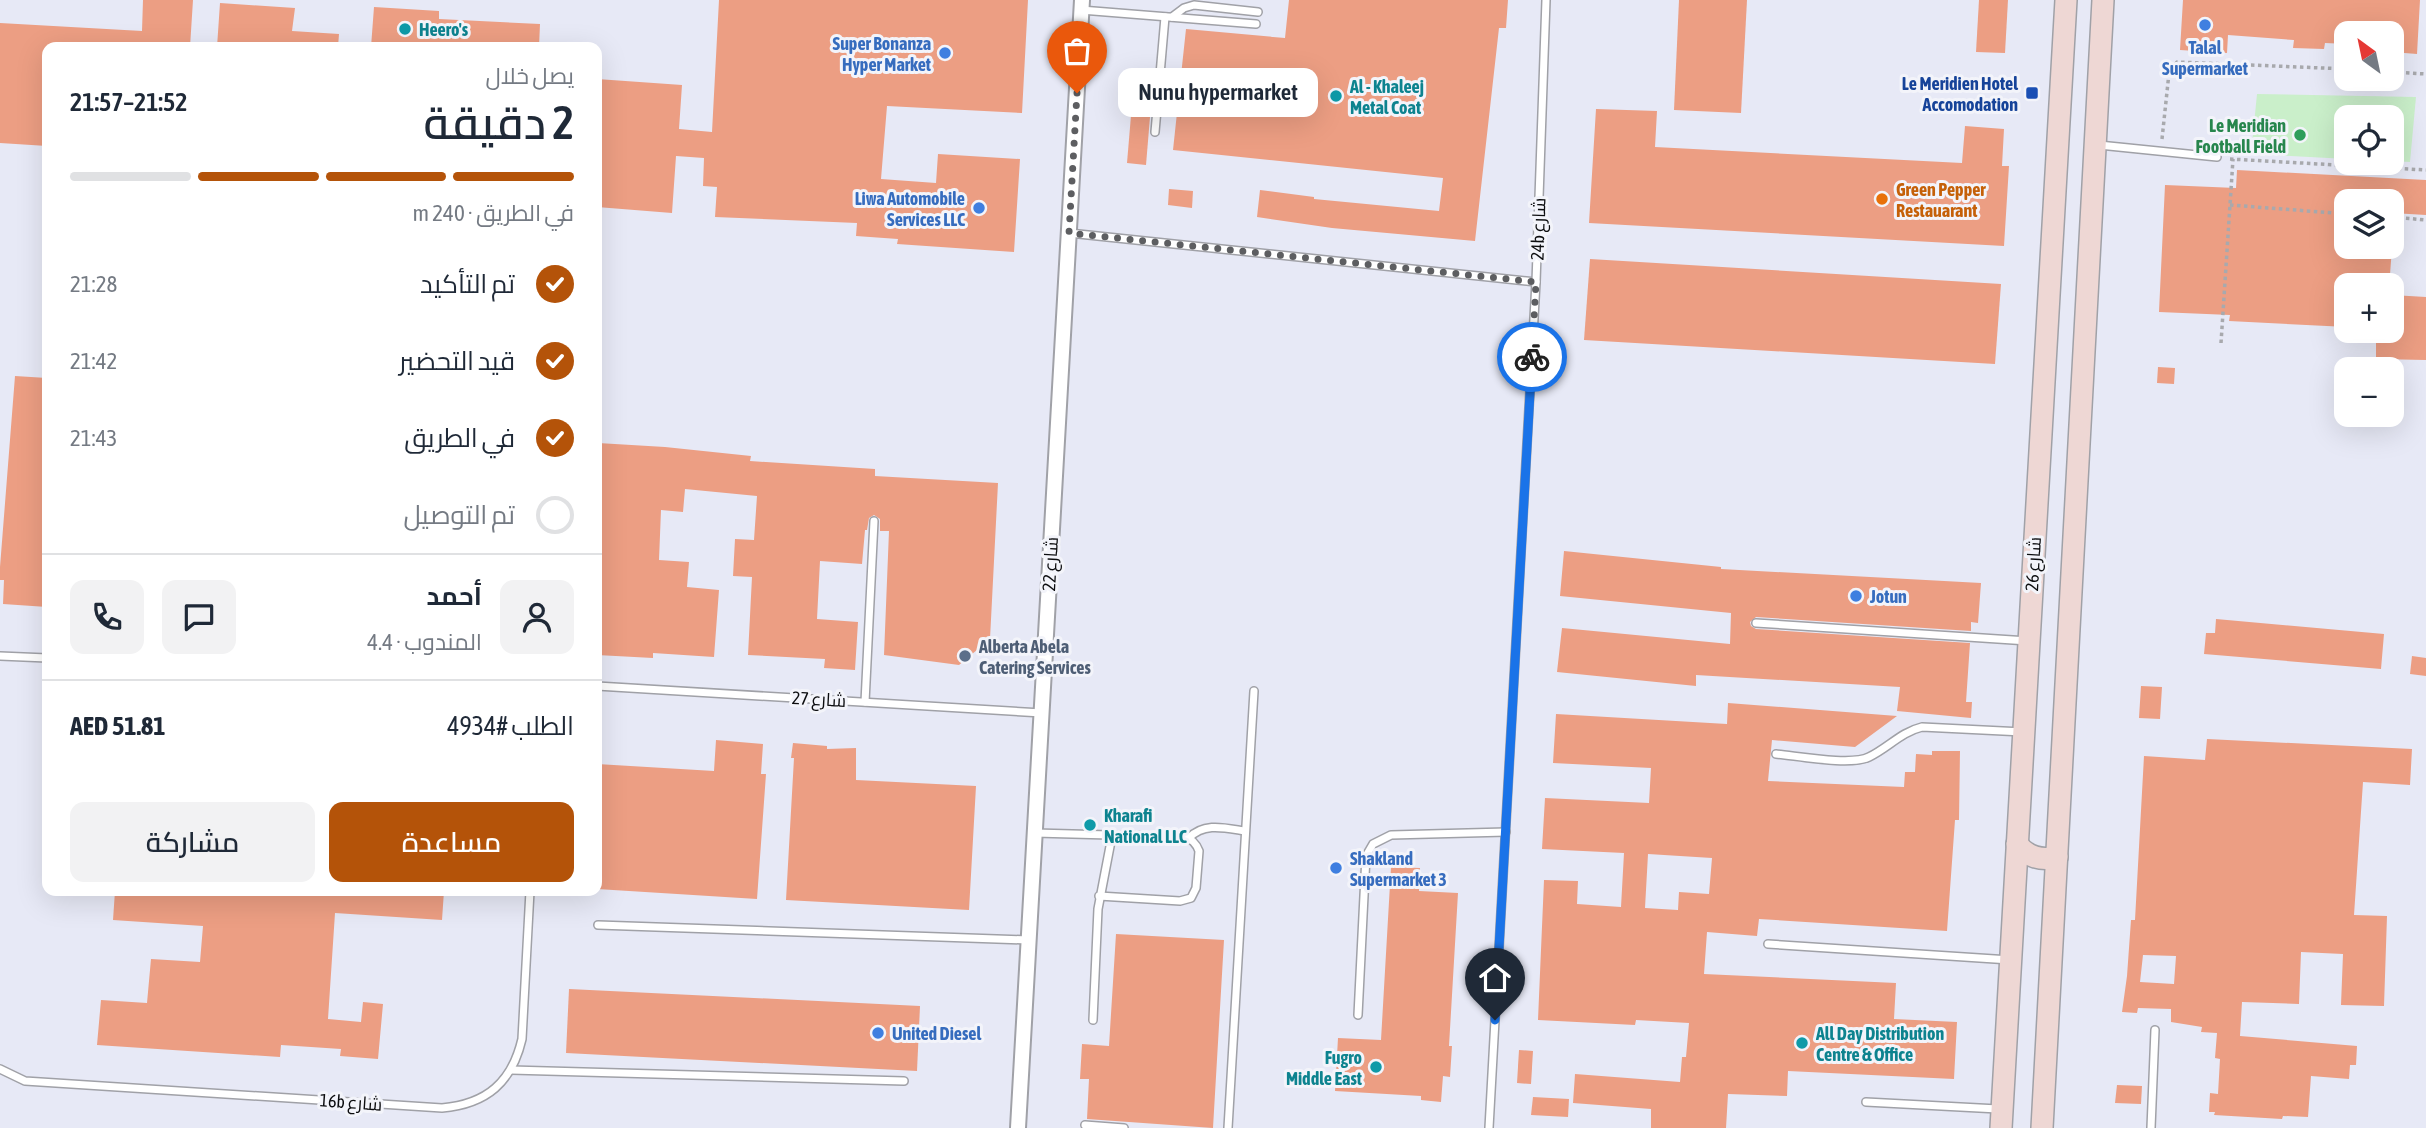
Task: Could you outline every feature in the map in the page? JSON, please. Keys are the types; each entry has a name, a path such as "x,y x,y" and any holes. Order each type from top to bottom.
{"street":[{"name":"شارع 26","path":"2002,1119 2066,0"},
{"path":"2042,1128 2103,0"},
{"name":"شارع 22","path":"1018,1128 1081,5"},
{"path":"2017,844 2021,850 2035,858 2057,857"}],"lane":[{"name":"24b شارع","path":"1489,1128 1536,282 1546,0"},
{"path":"1081,5 1168,17 1256,24"},
{"path":"1168,17 1194,5 1258,12"},
{"path":"1155,132 1168,17"},
{"path":"2096,145 2217,157"},
{"path":"1069,233 1536,282"},
{"path":"865,702 874,521"},
{"path":"1756,623 2028,641"},
{"path":"0,656 42,658"},
{"name":"شارع 27","path":"602,685 1042,713"},
{"path":"1228,1128 1254,691"},
{"path":"1776,754 1857,761 1871,756 1907,731 1922,727 2023,732"},
{"path":"1189,838 1210,827 1245,831"},
{"path":"1358,1015 1366,856 1373,844 1391,835 1506,832"},
{"path":"1035,833 1189,838 1194,841 1199,851 1196,888 1191,898 1180,901 1099,896"},
{"path":"1093,1020 1099,896 1112,835"},
{"name":"16b شارع","path":"0,1069 25,1081 442,1108 474,1102 489,1094 511,1070 518,1055 522,1039 530,896"},
{"path":"597,925 1029,940"},
{"path":"1768,944 2010,960"},
{"path":"2151,1128 2155,1030"},
{"path":"511,1070 904,1081"},
{"path":"1866,1102 2002,1119"},
{"path":"1085,1125 1124,1128"}],"path":[{"path":"2161,152 2169,73 2176,62 2334,68"},
{"path":"2404,73 2426,74"},
{"path":"2217,157 2426,170"},
{"path":"2221,343 2233,159"},
{"path":"2230,205 2334,213"},
{"path":"2404,218 2426,220"}],"shaded area":[{"path":"0,0 2426,0 2426,1128 0,1128"}],"green space":[{"name":"Le Meridian Football Field","path":"2257,94 2416,97 2410,162 2404,162 2404,105 2334,105 2334,158 2251,154"}],"building":[{"path":"143,0 193,0 190,42 42,42 42,146 0,143 0,23 142,31"},
{"path":"719,0 1028,0 1022,113 887,106 881,179 936,183 938,154 1020,159 1014,252 897,244 898,239 856,236 857,223 715,217 717,187 703,186 704,158 676,156 672,213 602,207 602,79 682,85 679,129 712,132"},
{"name":"Al - Khaleej Metal Coat","path":"1289,0 1508,0 1506,28 1499,28 1475,241 1332,228 1257,217 1260,190 1314,199 1439,211 1443,178 1173,150 1186,29 1285,38"},
{"path":"1679,0 1747,0 1741,113 1674,110"},
{"path":"1979,0 2008,0 2005,53 1976,52"},
{"path":"2183,0 2420,0 2417,54 2404,53 2404,21 2334,21 2334,43 2325,43 2324,49 2293,48 2294,40 2228,35 2227,53 2180,50"},
{"path":"220,3 295,8 292,31 339,34 338,42 217,42"},
{"path":"374,7 439,11 439,19 540,24 539,42 371,42"},
{"path":"1135,68 1154,69 1146,165 1127,163"},
{"path":"1596,109 1657,111 1655,147 1962,163 1965,126 2004,129 2002,166 2009,166 2004,246 1589,223"},
{"path":"2237,170 2426,180 2426,215 2404,214 2404,189 2334,189 2334,259 2391,259 2390,273 2334,273 2334,326 2229,321 2230,315 2159,312 2165,185 2236,188"},
{"path":"1169,189 1193,191 1192,208 1168,205"},
{"path":"1590,259 2001,284 1995,364 1584,340"},
{"path":"2404,296 2426,297 2426,360 2376,357 2376,343 2404,343"},
{"path":"2158,367 2175,368 2174,384 2157,383"},
{"path":"15,376 42,378 42,607 3,604 4,580 0,580"},
{"path":"602,443 751,456 750,461 875,469 875,476 998,483 990,639 959,665 884,655 889,531 880,531 880,519 874,515 869,518 865,530 862,564 820,561 817,619 858,622 855,670 824,668 825,659 748,655 752,577 733,576 735,539 754,540 757,496 685,489 683,512 661,510 659,560 689,562 687,587 719,590 714,657 653,653 653,658 602,655"},
{"path":"1564,551 1721,569 1981,583 1978,623 1971,622 1971,631 1756,617 1750,622 1756,629 1970,643 1966,702 1972,702 1971,718 1897,711 1900,687 1696,675 1696,686 1557,672 1562,628 1730,644 1731,613 1560,596"},
{"path":"2216,619 2384,634 2381,669 2204,654 2206,633 2215,633"},
{"path":"2412,656 2426,658 2426,676 2410,674"},
{"path":"2141,686 2162,687 2160,719 2139,718"},
{"path":"1728,703 1897,716 1855,747 1772,740 1768,781 1904,787 1905,772 1915,772 1916,754 1960,751 1959,820 1955,820 1947,931 1759,919 1757,936 1707,932 1704,974 1896,983 1894,1019 1957,1022 1954,1079 1788,1071 1787,1096 1728,1094 1726,1128 1651,1128 1651,1109 1573,1103 1575,1074 1680,1082 1682,1057 1686,1057 1689,1023 1636,1020 1635,1025 1538,1020 1544,880 1578,881 1577,904 1621,907 1624,853 1542,849 1545,798 1649,803 1651,768 1553,763 1556,714 1727,724","holes":["1648,854 1712,858 1709,894 1679,892 1678,910 1645,908"]},
{"path":"2207,739 2412,749 2410,785 2363,782 2354,915 2387,916 2384,1006 2341,1005 2343,954 2301,952 2299,1004 2242,1002 2240,1036 2357,1046 2356,1065 2350,1065 2349,1079 2311,1076 2308,1117 2283,1116 2282,1119 2214,1115 2215,1112 2209,1112 2210,1093 2218,1094 2220,1059 2215,1058 2217,1033 2201,1032 2202,1027 2171,1022 2171,1009 2138,1008 2137,1013 2122,1012 2131,920 2135,920 2144,756 2205,760","holes":["2143,955 2176,956 2174,984 2140,982"]},
{"path":"716,740 763,744 761,774 766,774 757,899 602,889 602,764 714,771"},
{"path":"793,743 827,746 827,749 856,748 856,780 976,786 969,910 786,900"},
{"path":"1391,867 1420,868 1419,891 1458,893 1449,1046 1452,1046 1450,1077 1443,1076 1441,1102 1421,1100 1421,1096 1335,1091 1338,1038 1381,1040"},
{"path":"115,896 444,896 442,920 335,913 328,1019 361,1022 363,1002 383,1004 378,1059 340,1056 341,1049 281,1045 280,1057 97,1045 101,1000 147,1003 151,959 200,962 203,926 113,920"},
{"path":"1116,934 1224,940 1213,1128 1087,1119 1089,1079 1080,1079 1082,1044 1109,1046"},
{"path":"569,989 920,1006 917,1071 566,1053"},
{"path":"1519,1050 1533,1051 1531,1084 1517,1083"},
{"path":"2117,1085 2142,1086 2141,1104 2115,1103"},
{"path":"1533,1097 1569,1099 1568,1117 1531,1115"}],"way so far":[{"path":"1077,93 1069,233 1536,282 1532,357"}],"place":[{"name":"Talal Supermarket","path":"2205,25"},
{"name":"Heero's","path":"405,29"},
{"name":"Super Bonanza Hyper Market","path":"945,53"},
{"name":"Nunu hypermarket","path":"1077,93"},
{"name":"Le Meridien Hotel Accomodation","path":"2032,93"},
{"name":"Al - Khaleej Metal Coat","path":"1336,96"},
{"name":"Le Meridian Football Field","path":"2300,135"},
{"name":"Green Pepper Restauarant","path":"1882,199"},
{"name":"Liwa Automobile Services LLC","path":"979,208"},
{"name":"Jotun","path":"1856,596"},
{"name":"Alberta Abela Catering Services","path":"965,656"},
{"name":"Kharafi National LLC","path":"1090,825"},
{"name":"Shakland Supermarket 3","path":"1336,868"},
{"name":"United Diesel","path":"878,1033"},
{"name":"All Day Distribution Centre & Office","path":"1802,1043"},
{"name":"Fugro Middle East","path":"1376,1067"}],"route":[{"path":"1495,1020 1532,357"}]}
